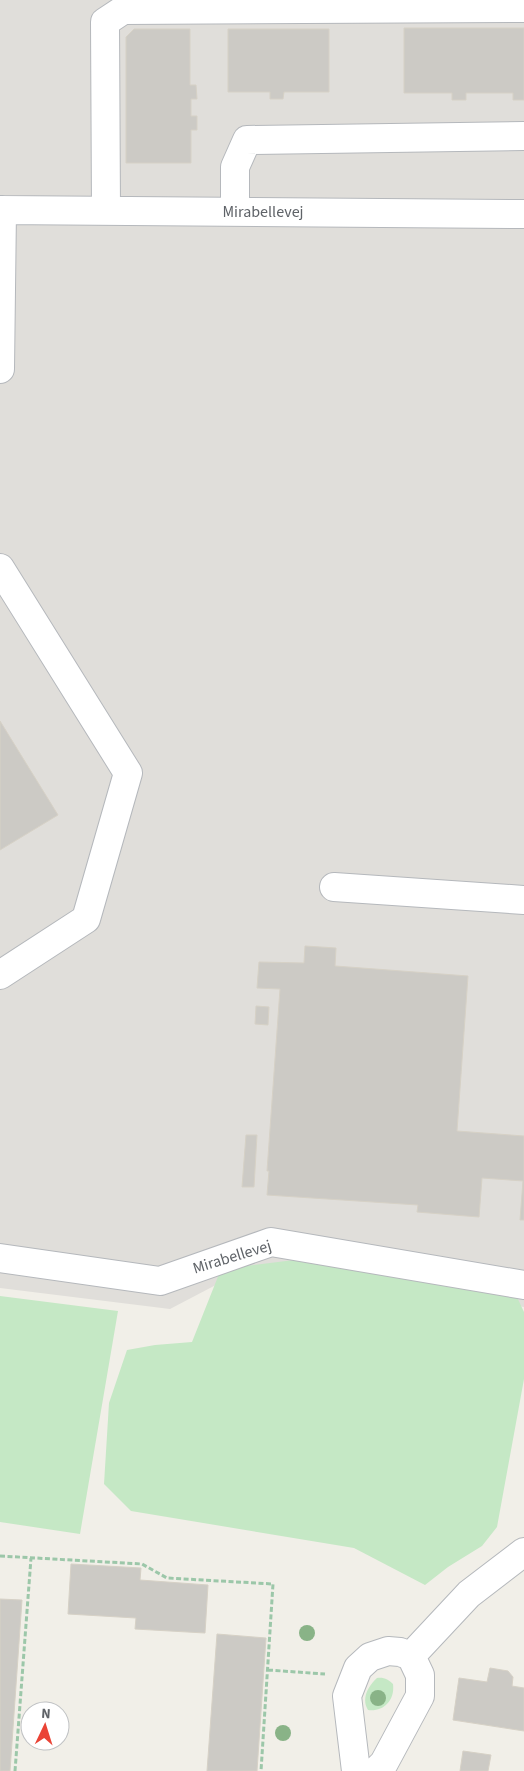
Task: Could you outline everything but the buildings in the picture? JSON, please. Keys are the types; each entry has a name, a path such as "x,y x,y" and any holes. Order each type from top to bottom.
{"street":[{"path":"106,210 105,22 123,10 524,8"},
{"path":"235,211 235,167 247,140 524,136"},
{"name":"Mirabellevej","path":"0,370 1,210 524,214"},
{"path":"0,568 128,773 86,919 0,974"},
{"path":"334,887 524,900"},
{"name":"Mirabellevej","path":"0,1258 160,1281 271,1242 524,1285"},
{"path":"411,1656 468,1594 524,1552"},
{"path":"356,1771 347,1696 358,1668 370,1658 388,1651 400,1652 411,1656 420,1675 420,1696 386,1768"}],"path":[{"path":"0,1556 142,1564 167,1578 273,1584 262,1771"},
{"path":"15,1771 31,1558"},
{"path":"268,1670 332,1675 352,1681"}],"shaded area":[{"path":"0,0 524,0 524,1307 254,1265 170,1309 0,1288"}],"green space":[{"path":"302,1259 516,1295 524,1312 524,1379 497,1527 482,1546 448,1567 425,1585 354,1548 131,1511 104,1484 109,1403 127,1350 155,1345 192,1342 221,1269"},
{"path":"0,1296 118,1311 80,1534 0,1522"},
{"path":"377,1678 386,1679 393,1684 392,1695 383,1707 368,1710 365,1701 366,1693"}]}
